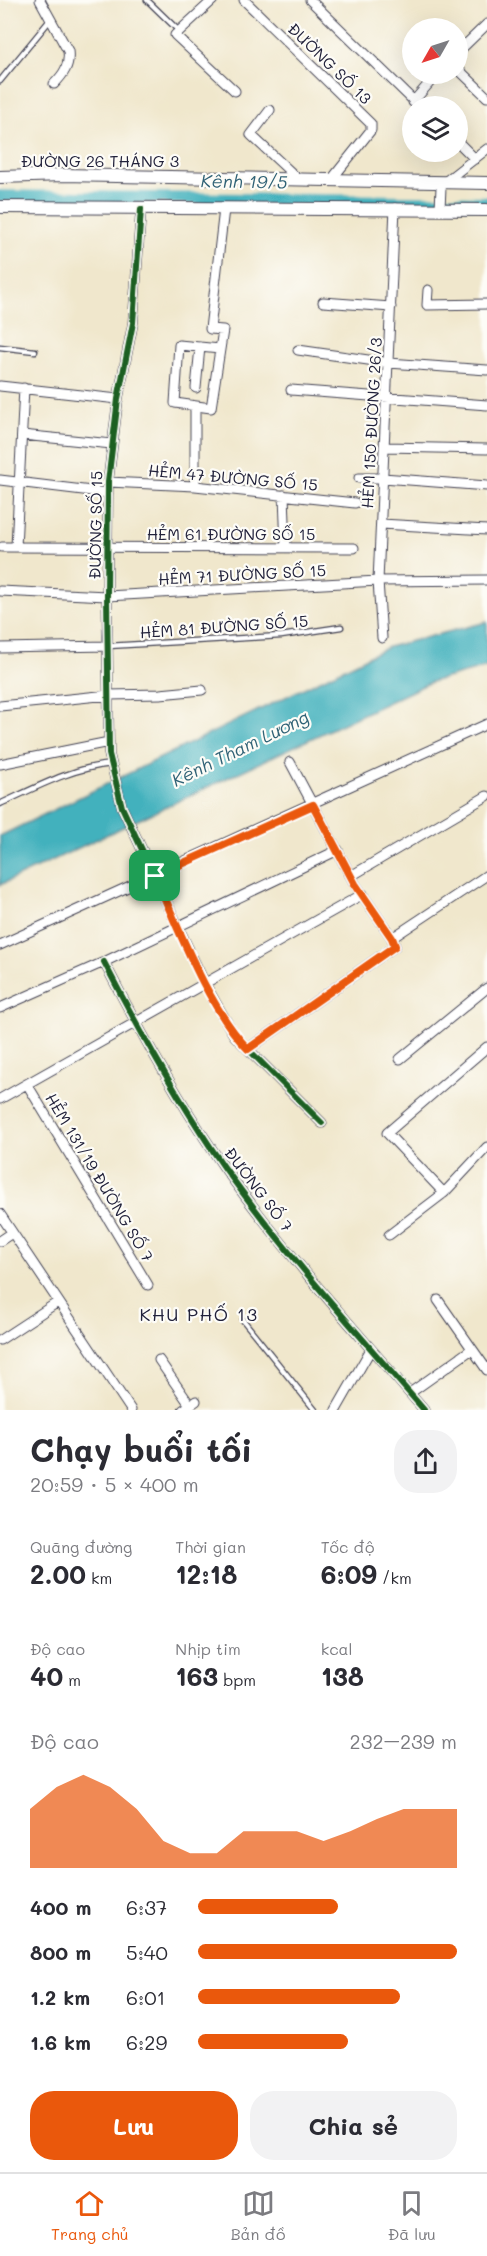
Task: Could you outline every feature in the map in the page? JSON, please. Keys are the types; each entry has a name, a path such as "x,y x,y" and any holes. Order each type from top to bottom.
{"street":[{"path":"40,0 68,51 69,60 63,74 54,84"},
{"path":"213,0 177,33 235,91"},
{"name":"ĐƯỜNG SỐ 13","path":"244,0 371,124 371,130 332,179"},
{"path":"310,0 408,96"},
{"path":"468,42 487,24"},
{"path":"468,79 487,97"},
{"path":"270,110 251,135 297,178"},
{"path":"440,206 443,184 487,149"},
{"path":"468,152 475,159"},
{"name":"ĐƯỜNG 26 THÁNG 3","path":"0,177 63,175 297,178 443,184 487,183"},
{"path":"0,207 224,209 440,206 487,210"},
{"name":"HẺM 150 ĐƯỜNG 26/3","path":"382,638 378,581 395,208"},
{"name":"ĐƯỜNG SỐ 15","path":"113,768 109,742 108,488 118,399 133,323 141,209"},
{"path":"220,349 179,345 175,403 211,408 223,330 210,329 224,209"},
{"path":"428,290 428,305 487,304"},
{"path":"324,302 391,307"},
{"path":"196,388 200,347"},
{"path":"298,350 388,363 487,370"},
{"path":"0,386 118,399"},
{"path":"16,547 24,388"},
{"path":"291,390 487,405"},
{"path":"195,406 195,486"},
{"path":"21,435 112,444"},
{"path":"385,447 487,449"},
{"path":"359,478 487,486"},
{"name":"HẺM 47 ĐƯỜNG SỐ 15","path":"0,480 108,488 195,486 355,503"},
{"path":"284,495 286,548"},
{"path":"381,524 487,530"},
{"name":"HẺM 61 ĐƯỜNG SỐ 15","path":"2,547 354,548"},
{"name":"HẺM 71 ĐƯỜNG SỐ 15","path":"0,591 107,596 378,581 487,580"},
{"path":"0,648 108,646"},
{"path":"0,706 109,695 201,690"},
{"path":"0,945 313,805 487,724"},
{"path":"2,763 109,742"},
{"path":"290,762 351,876 394,942"},
{"path":"113,768 122,807 205,984 234,1035 322,1123"},
{"path":"351,876 487,796"},
{"path":"0,1008 104,962 338,850"},
{"path":"248,1049 487,875"},
{"path":"0,1099 363,894"},
{"name":"ĐƯỜNG SỐ 7","path":"104,962 135,1023 207,1140 241,1190 312,1282 424,1410"},
{"path":"400,1059 487,987"},
{"path":"444,1193 387,1133 487,1047"},
{"name":"HẺM 131/19 ĐƯỜNG SỐ 7","path":"27,1084 148,1285"},
{"path":"389,1235 444,1193 487,1147"},
{"path":"0,1214 130,1410"},
{"path":"0,1241 12,1233"},
{"path":"438,1300 487,1370"},
{"path":"0,1340 58,1302"},
{"path":"336,1410 371,1349"},
{"path":"410,1393 472,1349"},
{"path":"159,1360 190,1405"}],"lane":[{"path":"147,0 177,33"},
{"path":"0,81 50,20"},
{"path":"0,347 35,351"},
{"name":"HẺM 81 ĐƯỜNG SỐ 15","path":"108,646 280,636 341,627"},
{"path":"0,804 69,772 89,766 113,768"},
{"path":"243,1320 315,1410"}],"water":[{"name":"Kênh Tham Lương","path":"487,622 487,667 431,682 0,885 0,836 388,647"}],"waterway":[{"name":"Kênh 19/5","path":"0,196 487,202"}],"cycle path":[{"path":"141,209 133,323 118,399 108,482 109,754 122,807 205,984 234,1035 322,1123"},
{"path":"104,962 161,1066 224,1167 296,1261 424,1410"}],"district":[{"name":"KHU PHỐ 13","path":"199,1314"}],"route":[{"path":"313,805 355,884 392,938 395,946 248,1049 234,1035 205,984 155,876 313,805"}]}
